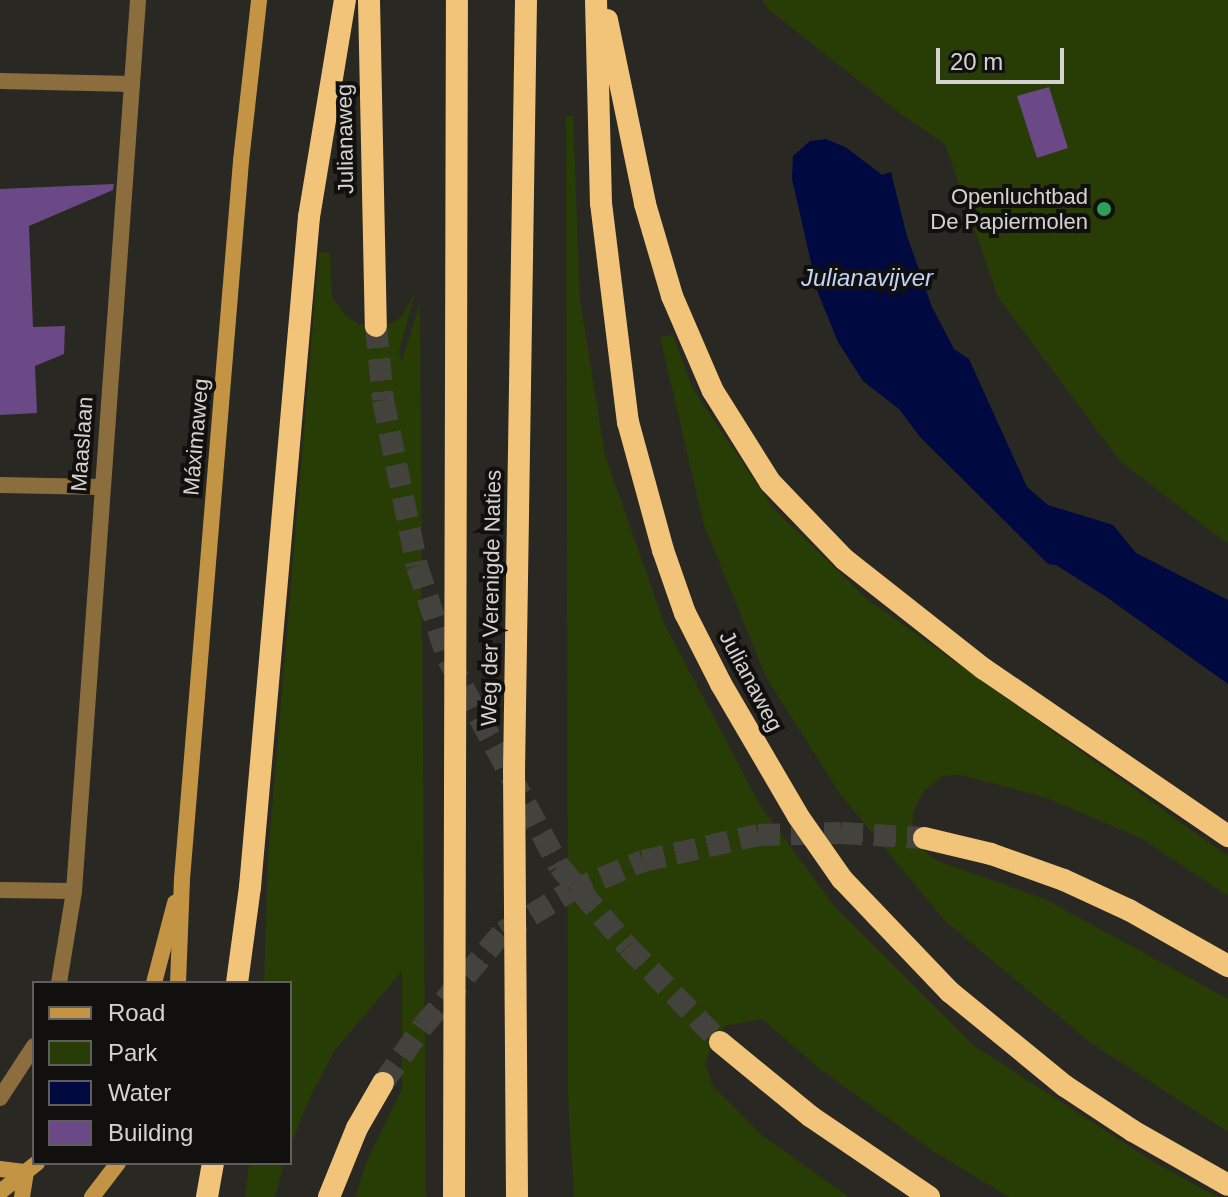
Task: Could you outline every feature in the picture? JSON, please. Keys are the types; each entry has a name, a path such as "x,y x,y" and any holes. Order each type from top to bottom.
{"highway":[{"path":"237,981 250,887 309,217 345,0"},
{"name":"Julianaweg","path":"369,0 376,326"},
{"name":"Weg der Verenigde Naties","path":"454,1197 457,0"},
{"name":"Weg der Verenigde Naties","path":"517,1197 514,772 526,0"},
{"name":"Julianaweg","path":"596,0 601,203 628,422 663,550 685,613 721,684 798,816 842,879 950,992 1065,1086 1133,1131 1228,1185"},
{"path":"602,0 645,204 672,296 713,391 770,482 844,559 984,669 1228,836"},
{"path":"924,838 991,854 1064,880 1129,910 1228,966"},
{"path":"720,1042 810,1116 929,1197"},
{"path":"329,1197 357,1128 383,1083"},
{"path":"207,1197 213,1165"}],"main road":[{"name":"Máximaweg","path":"178,981 182,879 240,177 259,0"},
{"name":"Máximaweg","path":"155,981 182,879"},
{"path":"92,1197 116,1165"},
{"path":"0,1169 32,1168"},
{"path":"0,1192 32,1168"},
{"path":"22,1197 32,1168"}],"street":[{"name":"Maaslaan","path":"59,981 74,891 100,487 138,0"},
{"path":"0,81 132,84"},
{"path":"0,485 100,487"},
{"path":"0,890 74,891"},
{"path":"0,1098 32,1049"}],"green space":[{"name":"Openluchtbad De Papiermolen","path":"762,0 1228,0 1228,544 1120,461 998,297 945,144 901,114 769,10"},
{"path":"566,116 573,116 580,300 605,455 664,623 760,805 834,906 973,1045 1154,1162 1218,1197 1009,1197 936,1153 820,1069 762,1019 725,1026 712,1044 706,1063 712,1085 759,1133 849,1197 574,1197 568,1097"},
{"path":"319,252 330,253 332,297 347,317 359,324 382,328 402,317 415,293 399,352 402,361 420,303 426,1197 355,1197 367,1160 402,1089 402,971 335,1050 312,1093 292,1141 292,981 264,981 268,856"},
{"path":"673,335 693,389 774,509 867,599 1228,856 1228,896 1142,839 1047,798 961,775 942,776 923,792 914,810 912,828 919,847 938,861 1045,899 1228,999 1228,1132 1091,1043 945,921 840,794 766,677 704,525 660,337"},
{"path":"249,1165 283,1165 275,1197 245,1197"}],"water":[{"name":"Julianavijver","path":"826,139 847,148 882,175 891,172 907,236 932,307 954,349 969,359 1027,487 1048,505 1113,525 1136,553 1228,600 1228,684 1105,596 1056,565 1048,564 920,437 899,409 863,381 838,342 818,293 792,179 793,156 810,141"}],"building":[{"path":"1049,87 1068,148 1037,158 1017,96"},
{"path":"114,184 113,190 29,226 33,327 65,326 64,354 35,366 37,413 0,415 0,189"}],"tunnel":[{"path":"376,326 383,400 417,566 448,659 559,866 628,947 720,1042"},
{"path":"383,1083 423,1026 503,932 571,891 643,861 758,835 841,833 924,838"}],"place":[{"name":"Openluchtbad De Papiermolen","path":"1104,209"}]}
